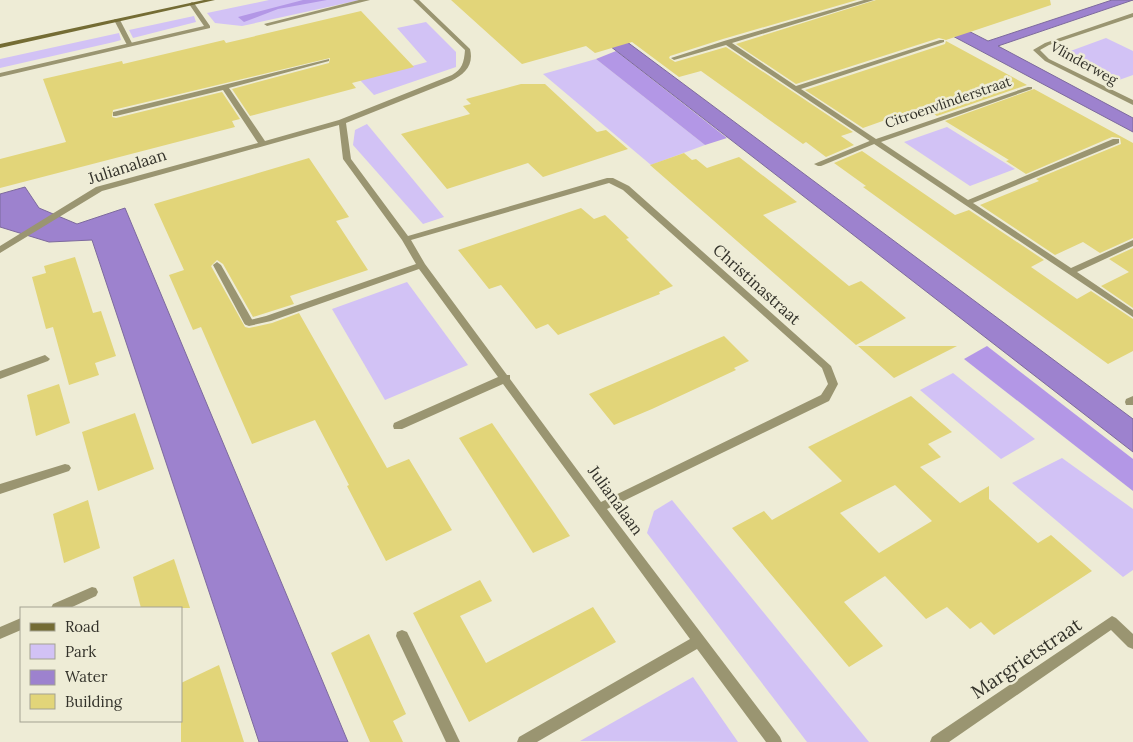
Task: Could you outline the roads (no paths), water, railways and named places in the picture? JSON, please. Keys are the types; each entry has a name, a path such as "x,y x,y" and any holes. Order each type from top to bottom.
{"street":[{"path":"0,46 212,0"},
{"path":"267,24 367,0"},
{"name":"Julianalaan","path":"0,250 100,190 342,122 449,80 464,72 468,62 468,50 416,0"},
{"path":"674,58 871,0"},
{"path":"0,75 208,27 192,4"},
{"name":"Vlinderweg","path":"1133,15 1047,44 1036,50 1047,60 1133,104"},
{"path":"117,20 130,45"},
{"path":"796,88 942,41"},
{"name":"Citroenvlinderstraat","path":"726,42 1133,314"},
{"path":"116,114 327,60"},
{"path":"226,87 263,144"},
{"name":"Citroenvlinderstraat","path":"818,164 1030,88"},
{"name":"Julianalaan","path":"342,122 347,159 406,239 421,265 776,742"},
{"path":"967,203 1116,140"},
{"name":"Christinastraat","path":"406,239 610,180 626,188 826,366 833,384 826,398 600,508"},
{"path":"1070,272 1133,243"},
{"path":"217,265 249,323 268,319 421,265"},
{"path":"0,375 45,359"},
{"path":"398,426 506,378"},
{"path":"0,489 65,468"},
{"path":"59,607 92,592"},
{"name":"Margrietstraat","path":"937,742 1112,622 1133,643"},
{"path":"0,634 20,624"},
{"path":"402,636 453,742"},
{"path":"524,742 699,641"}],"water":[{"path":"885,0 908,0 988,41 1112,0 1133,0 998,46 1133,118 1133,132"},
{"path":"570,15 595,18 1133,419 1133,452"},
{"path":"25,187 39,208 77,224 125,208 348,742 259,742 92,240 49,242 0,227 0,194"}]}
